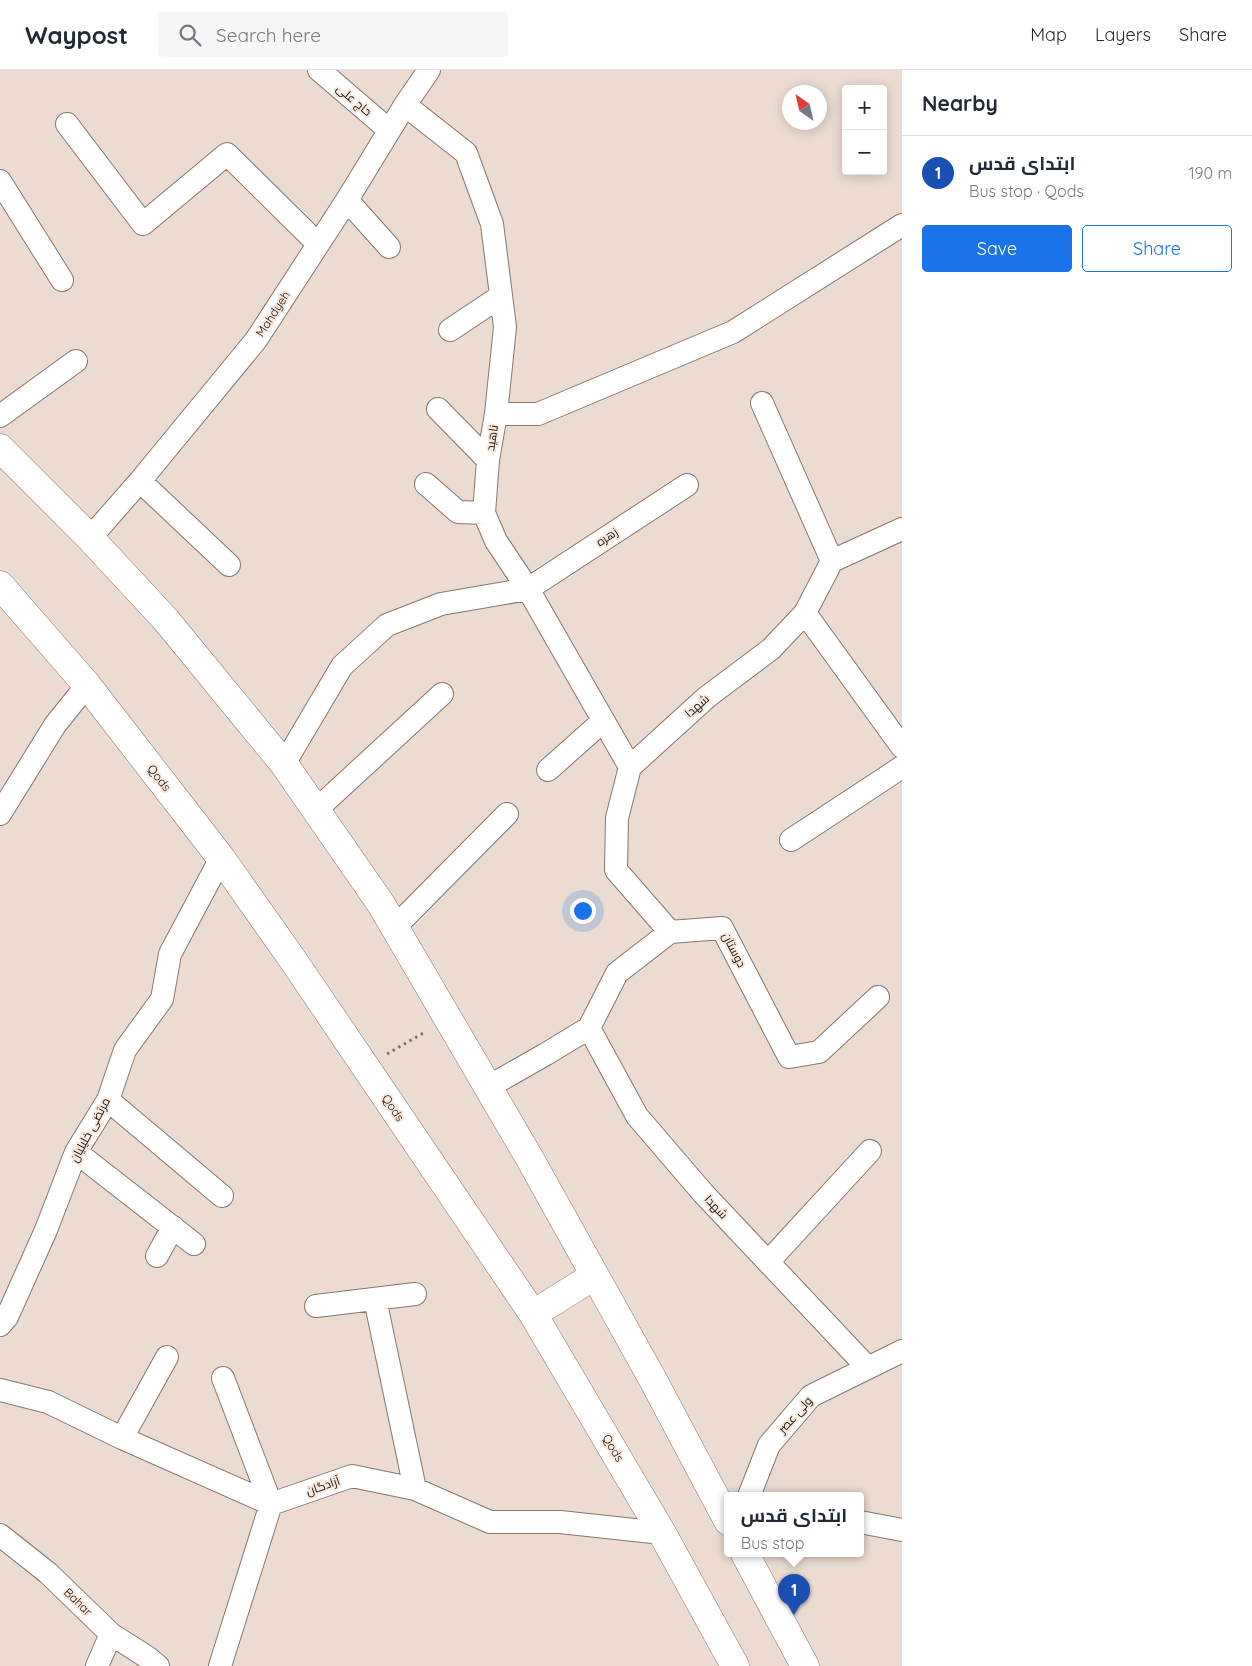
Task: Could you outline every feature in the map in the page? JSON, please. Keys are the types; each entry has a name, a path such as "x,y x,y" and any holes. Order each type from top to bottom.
{"main road":[{"path":"0,448 90,538 166,620 284,764 381,904 530,1159 652,1378 724,1513"},
{"name":"Qods","path":"0,585 87,685 221,858 293,960 533,1314 662,1533 735,1666"},
{"path":"533,1314 594,1276"},
{"path":"747,1557 803,1664"}],"street":[{"name":"حاج علی","path":"319,70 389,130"},
{"name":"Mahdyeh","path":"90,538 140,481 256,340 429,70"},
{"name":"ناهید","path":"405,105 466,153 492,224 505,327 496,414 488,460 484,513 496,541 528,589 630,767"},
{"path":"68,124 143,224 226,154 318,244"},
{"path":"0,182 62,280"},
{"path":"346,200 388,247"},
{"path":"496,414 538,414 733,332 902,225"},
{"path":"450,330 501,296"},
{"path":"0,416 76,361"},
{"path":"762,403 832,561 902,529"},
{"path":"438,409 488,460"},
{"path":"140,481 229,565"},
{"path":"426,484 458,512 484,513"},
{"name":"زهره","path":"528,589 687,485"},
{"name":"شهدا","path":"630,767 708,697 771,649 805,613 832,561"},
{"path":"284,764 342,666 387,625 441,604 528,589"},
{"path":"805,613 902,747"},
{"path":"0,814 55,725 87,685"},
{"path":"316,810 442,694"},
{"path":"548,770 603,721"},
{"path":"488,1087 589,1028 617,973 670,932 616,870 617,818 630,767"},
{"path":"791,840 902,767"},
{"path":"395,928 507,814"},
{"name":"مرتضی خلیلیان","path":"0,1325 6,1317 46,1230 76,1152 108,1100 125,1050 162,999 170,954 221,858"},
{"name":"دوستان","path":"670,932 722,928 789,1057 819,1052 878,997"},
{"name":"شهدا","path":"589,1028 637,1116 703,1193 868,1368"},
{"path":"108,1100 222,1196"},
{"path":"768,1262 870,1151"},
{"path":"76,1152 194,1244"},
{"path":"157,1256 173,1227"},
{"path":"316,1306 415,1294"},
{"path":"375,1299 415,1489"},
{"name":"ولی عصر","path":"750,1492 768,1445 811,1396 902,1351"},
{"path":"122,1438 167,1357"},
{"path":"220,1666 271,1504 223,1378"},
{"path":"0,1390 48,1402 122,1438 271,1504"},
{"name":"آزادگان","path":"271,1504 352,1476 415,1489 490,1522 560,1522 662,1533"},
{"path":"864,1523 902,1530"},
{"name":"Bahar","path":"0,1535 48,1573 111,1634 158,1666"},
{"path":"97,1666 111,1634"}],"path":[{"path":"365,1066 449,1019"}],"place":[{"name":"ابتدای قدس","path":"794,1615"}]}
